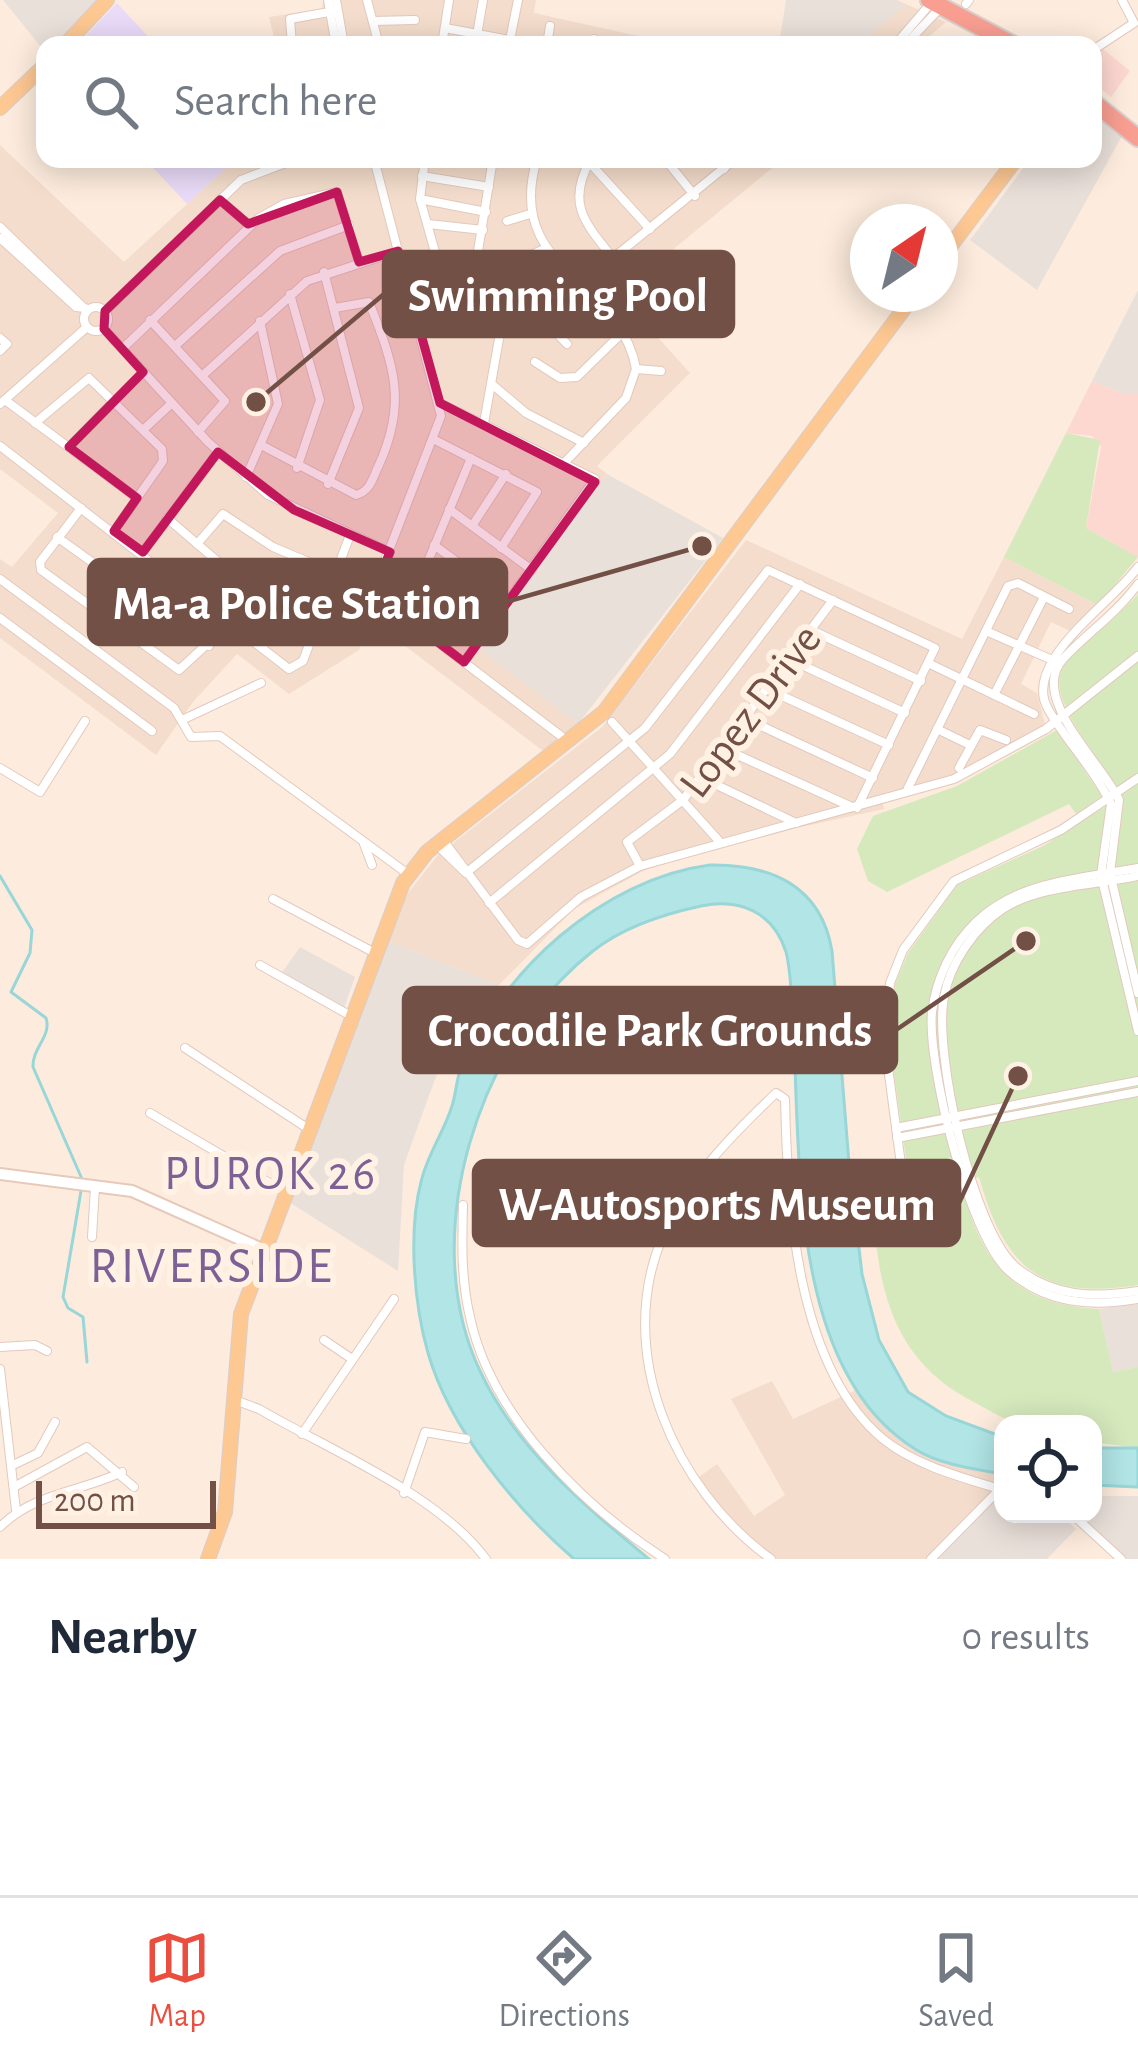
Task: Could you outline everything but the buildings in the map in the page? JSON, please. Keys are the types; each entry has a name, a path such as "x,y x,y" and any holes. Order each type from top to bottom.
{"highway":[{"path":"934,2 997,36"},
{"path":"1102,109 1138,138"}],"main road":[{"path":"73,36 107,0"},
{"path":"0,107 36,73"},
{"path":"958,236 1009,168"},
{"path":"208,1559 225,1512 230,1399 241,1315 283,1191 408,874 440,842 604,712 902,312"}],"street":[{"path":"332,0 338,36"},
{"path":"367,0 377,36"},
{"path":"444,36 449,0"},
{"path":"477,35 483,0"},
{"path":"511,36 518,0"},
{"path":"1102,44 1134,23 1122,0"},
{"path":"911,36 934,2"},
{"path":"291,36 290,19 332,12"},
{"path":"373,21 415,20"},
{"path":"905,36 918,24"},
{"path":"548,36 550,26"},
{"path":"445,28 482,36"},
{"path":"104,329 105,311 220,200 249,175 270,168"},
{"path":"362,620 435,440 440,403 376,168"},
{"path":"423,168 421,199 458,333 465,331 491,168"},
{"path":"536,168 530,214 546,248 622,333 636,368 626,398 566,460"},
{"path":"585,168 578,181 578,212 613,258"},
{"path":"597,168 650,229"},
{"path":"672,168 695,196"},
{"path":"583,290 613,258 724,169"},
{"path":"422,176 489,187"},
{"path":"122,349 250,226 284,204 333,191 342,198 358,262"},
{"path":"421,199 486,212"},
{"path":"220,200 250,226"},
{"path":"507,221 530,214"},
{"path":"428,224 483,230"},
{"path":"175,346 280,251 349,225"},
{"path":"1,233 86,309 105,311"},
{"path":"484,423 509,284 519,265 546,248"},
{"path":"202,376 290,294 324,272 398,251"},
{"path":"324,272 359,408 328,484"},
{"path":"509,284 567,344"},
{"path":"290,294 320,400 297,467"},
{"path":"263,446 328,484 356,495 366,491 392,435 399,404 370,304 364,300 335,308"},
{"path":"86,309 87,327"},
{"path":"150,320 226,404 198,432"},
{"path":"246,477 263,446 278,395 260,321"},
{"path":"137,498 2,402 87,327 104,329 246,477 294,510 390,552"},
{"path":"535,362 560,378 577,377 622,333"},
{"path":"636,368 661,371"},
{"path":"35,423 85,379 114,401 165,455 113,531"},
{"path":"494,386 526,413 584,443"},
{"path":"69,448 114,401"},
{"path":"440,403 566,460 592,474 595,482 464,662"},
{"path":"143,430 172,404"},
{"path":"435,440 537,494 501,548"},
{"path":"0,446 142,552 284,668 304,661 350,535"},
{"path":"142,552 218,452"},
{"path":"471,458 422,581 487,631"},
{"path":"472,526 506,474"},
{"path":"81,508 40,562 41,570 176,668 184,670 231,622"},
{"path":"449,509 532,570"},
{"path":"197,544 223,514 335,573"},
{"path":"167,518 278,614"},
{"path":"57,537 209,646"},
{"path":"434,545 509,600"},
{"path":"262,648 301,559"},
{"path":"1138,567 1053,664 1052,690 1060,719 1112,796 1120,816 1106,878 1138,1031"},
{"path":"466,873 630,742 768,570 935,648 856,809"},
{"path":"0,579 184,719 191,736 220,736 408,874"},
{"path":"489,903 683,740 800,584"},
{"path":"908,788 1010,584 1069,609"},
{"path":"1053,664 1138,584"},
{"path":"374,592 561,736"},
{"path":"994,695 1044,597"},
{"name":"Lopez Drive","path":"640,866 627,842 682,800 833,600"},
{"path":"0,618 152,731"},
{"path":"318,620 343,632"},
{"path":"811,630 921,681"},
{"path":"986,631 1053,664"},
{"path":"440,842 524,944 581,897 640,866 954,778 1060,719 1138,656"},
{"path":"789,659 905,713"},
{"path":"930,664 1034,714"},
{"path":"184,719 261,683"},
{"path":"766,689 889,745"},
{"path":"744,718 873,778"},
{"path":"0,768 40,792 85,721"},
{"path":"612,722 719,841"},
{"path":"938,729 970,745"},
{"path":"958,768 982,730 1006,740"},
{"path":"722,748 856,809"},
{"path":"700,777 796,823"},
{"path":"905,1194 885,1045 886,1004 895,968 918,926 954,881 1040,842 1138,778"},
{"path":"363,842 372,865"},
{"path":"1138,872 1018,892 974,924 940,979 937,1044 976,1222 1006,1269 1055,1299 1093,1303 1138,1295"},
{"path":"1106,878 1138,993"},
{"path":"274,899 374,953"},
{"path":"260,965 352,1016"},
{"path":"185,1048 308,1128"},
{"path":"955,1122 1138,1081"},
{"path":"897,1133 1138,1092"},
{"path":"772,1559 734,1525 662,1422 647,1357 653,1278 664,1232 694,1182 776,1093 783,1096 790,1210 804,1281 828,1358 849,1401 903,1453 994,1487"},
{"path":"150,1113 283,1191"},
{"path":"0,1174 95,1185 157,1200 262,1249"},
{"path":"92,1237 95,1185"},
{"path":"463,1205 468,1307 481,1354 500,1388 549,1460 665,1559"},
{"path":"302,1434 394,1299"},
{"path":"324,1340 352,1359"},
{"path":"0,1347 35,1345 47,1351"},
{"path":"0,1369 16,1510"},
{"path":"230,1399 404,1493 461,1530 486,1559"},
{"path":"12,1465 38,1454 55,1422"},
{"path":"404,1493 425,1432 466,1439"},
{"path":"14,1487 86,1447 122,1472 134,1487"},
{"path":"0,1527 16,1510 122,1472"},
{"path":"931,1559 994,1497"},
{"path":"1082,1523 1121,1559"}],"highlighted area":[{"path":"337,192 359,262 398,251 440,403 595,482 464,662 373,593 390,552 294,510 218,452 143,552 114,531 137,498 69,447 143,372 104,329 105,311 220,200 248,224"}],"shaded area":[{"path":"3,0 97,0 64,36 36,36 36,41"},
{"path":"323,0 536,0 534,13 638,36 274,36 269,17 322,9"},
{"path":"786,0 897,0 906,4 869,36 780,36"},
{"path":"117,3 148,36 86,36"},
{"path":"906,4 946,22 930,36 869,36"},
{"path":"1102,48 1130,71 1111,97 1102,90"},
{"path":"1102,120 1122,136 1037,290 970,240 1023,168 1102,168"},
{"path":"0,145 124,262 226,168 772,168 619,294 690,373 597,466 607,474 479,647 578,724 543,751 371,620 359,650 289,694 237,654 193,702 156,755 0,638 0,559 12,567 58,513 0,469"},
{"path":"153,168 226,168 187,204"},
{"path":"1138,290 1138,393 1121,393 1092,381"},
{"path":"1092,381 1121,393 1138,393 1138,557 1086,528 1101,447 1092,436 1066,433"},
{"path":"607,474 723,538 578,724 478,648"},
{"path":"746,540 962,639 1004,557 1098,605 1070,631 1051,622 1021,684 1037,693 1045,724 955,774 882,799 884,809 719,845 643,871 574,909 499,985 385,940 408,893 438,855 602,727"},
{"path":"385,940 499,985 463,1028 435,1079 404,1165 398,1271 289,1202"},
{"path":"300,947 355,977 344,1008 281,974"},
{"path":"1138,1304 1138,1367 1113,1372 1099,1309"},
{"path":"772,1381 793,1419 856,1390 892,1432 950,1463 994,1472 994,1502 935,1559 767,1559 696,1479 717,1464 754,1516 785,1495 731,1399"},
{"path":"1102,1496 1138,1496 1138,1559 1127,1559 1087,1523 1102,1523"},
{"path":"994,1498 994,1523 1070,1523 1076,1529 1047,1559 935,1559"}],"green space":[{"path":"1066,433 1100,440 1086,528 1138,557 1098,605 1004,557"},
{"path":"1138,594 1138,1285 1076,1288 1032,1271 1001,1234 979,1177 961,1182 978,1235 1005,1274 1044,1299 1099,1309 1113,1372 1138,1367 1138,1448 1102,1443 1102,1415 997,1415 942,1382 921,1362 893,1315 879,1261 873,1201 911,1194 890,1045 895,984 908,953 957,885 1043,846 1122,796 1061,695 1059,680 1072,656"},
{"path":"1057,730 1102,796 1076,814 1069,804 887,892 868,881 857,849 873,816 957,786"}],"water":[{"path":"710,865 753,869 789,883 817,910 832,951 862,1274 879,1340 908,1392 946,1416 994,1434 994,1472 946,1463 915,1449 874,1413 843,1368 823,1315 809,1256 786,952 773,927 753,911 729,904 701,906 658,917 617,935 553,989 518,1036 490,1088 469,1144 457,1203 454,1261 462,1318 495,1400 554,1474 649,1559 574,1559 529,1516 487,1465 438,1382 416,1291 417,1202 460,1071 501,999 560,936 595,910 670,874"},
{"path":"1102,1448 1138,1448 1138,1487 1102,1485"}],"waterway":[{"path":"0,876 32,930 30,953 11,992 46,1018 33,1067 82,1179"},
{"path":"81,1191 63,1297 68,1308 83,1317 87,1362"}],"place":[{"name":"Swimming Pool","path":"256,402"},
{"name":"Ma-a Police Station","path":"702,546"},
{"name":"Crocodile Park Grounds","path":"1026,941"},
{"name":"W-Autosports Museum","path":"1018,1076"}],"district":[{"name":"PUROK 26","path":"271,1172"},
{"name":"RIVERSIDE","path":"212,1264"}]}
